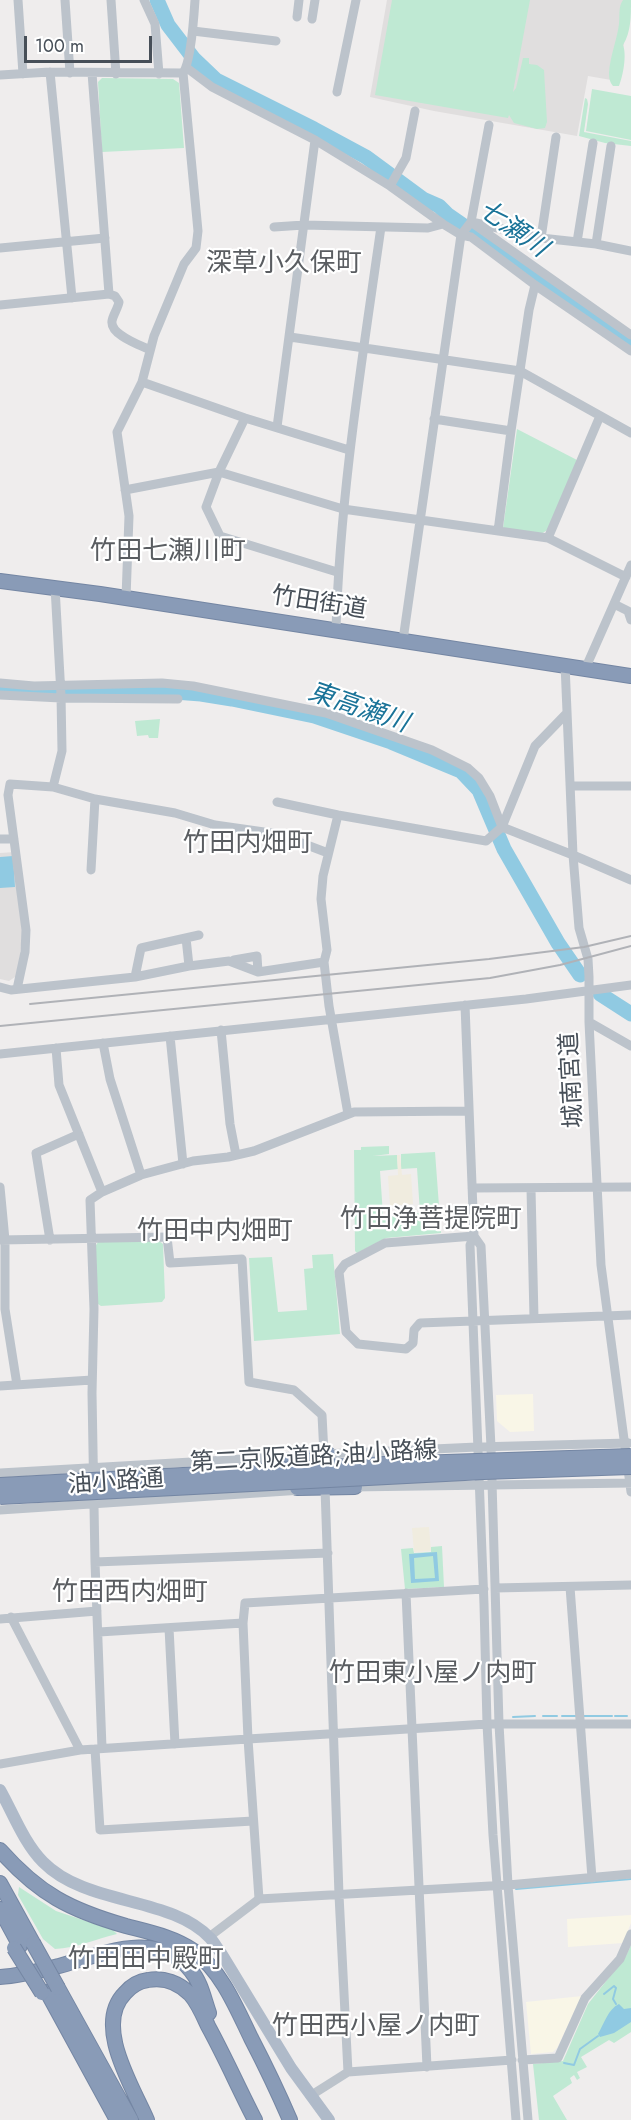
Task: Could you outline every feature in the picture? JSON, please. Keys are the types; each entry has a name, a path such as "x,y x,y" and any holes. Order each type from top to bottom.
{"highway":[{"name":"竹田街道","path":"0,581 55,587 586,667 631,676"},
{"name":"第二京阪道路;油小路線","path":"0,1485 629,1448"},
{"path":"0,1479 288,1462 326,1454"},
{"name":"第二京阪道路;油小路線","path":"0,1497 472,1472 631,1467"},
{"path":"0,1505 222,1490 354,1487"},
{"path":"0,1850 37,1887 66,1905 101,1919 167,1938 191,1949 210,1966 226,1988 292,2120"},
{"path":"0,1883 22,1945"},
{"path":"0,1909 131,2120"},
{"path":"0,1925 22,1945"},
{"path":"0,1969 37,1963 130,1939 168,1941 191,1949"},
{"path":"0,1977 39,1971 120,1949 141,1947 159,1950 184,1962 195,1976 219,2046"},
{"path":"147,2120 119,2057 113,2037 116,2010 126,1991 146,1980 162,1979 176,1984 195,2001 254,2117"},
{"path":"49,1991 87,2067 117,2120"}],"main road":[{"path":"0,1790 35,1853 59,1875 89,1890 184,1920 209,1937 310,2096 329,2120"}],"street":[{"path":"18,0 23,74"},
{"path":"65,0 70,73"},
{"path":"111,0 116,74"},
{"path":"144,0 155,24 159,74"},
{"path":"126,598 129,516 117,432 142,382 154,336 184,264 196,248 198,231 185,70 193,31 195,0"},
{"path":"297,17 299,0"},
{"path":"312,19 315,0"},
{"path":"337,92 356,0"},
{"path":"193,31 276,41"},
{"path":"0,75 50,72 159,74 185,70 212,87 315,140 391,184 443,224"},
{"path":"50,72 72,298"},
{"path":"92,73 109,294"},
{"path":"391,184 406,158 415,111"},
{"path":"403,640 442,359 466,227 489,125"},
{"path":"541,238 556,137"},
{"path":"277,427 315,140"},
{"path":"577,242 592,143"},
{"path":"596,244 611,146"},
{"path":"274,227 304,225 428,228 443,224 596,244 631,251"},
{"path":"336,630 338,572 349,450 381,227"},
{"path":"466,227 471,237 535,285 631,351"},
{"path":"466,227 631,335"},
{"path":"0,248 105,238"},
{"path":"498,531 529,310 535,285"},
{"path":"0,305 109,294 115,296 119,302 112,322 113,328 120,335 150,350"},
{"path":"290,337 520,371 631,433"},
{"path":"142,382 245,418 349,450"},
{"path":"548,538 600,416"},
{"path":"245,418 219,472 206,507 220,536 338,572"},
{"path":"434,419 511,431"},
{"path":"125,489 219,472 343,509 548,538 626,577"},
{"path":"586,667 631,565"},
{"path":"52,786 62,751 55,587"},
{"path":"615,604 628,611 631,620"},
{"name":"城南宮道","path":"565,664 573,855 579,928 588,959 589,1022 602,1265 629,1448 631,1486"},
{"path":"0,682 61,692 178,699"},
{"path":"0,695 61,692 128,683 172,684 193,686 326,713 432,750 468,768 479,778 490,796 501,828"},
{"path":"277,802 486,841 501,828 535,746 567,714"},
{"path":"14,989 25,952 26,930 8,795 10,784 52,786 95,799 175,813 215,825 278,834 328,853"},
{"path":"571,786 631,786"},
{"path":"91,870 95,799"},
{"path":"338,815 323,876 321,899 327,950 324,962 348,1114"},
{"path":"501,828 631,880"},
{"path":"0,839 14,839"},
{"path":"135,977 141,948 199,935"},
{"path":"186,938 189,966"},
{"path":"0,987 14,989 135,977 257,956 258,972"},
{"path":"229,961 258,972 324,962"},
{"path":"0,1054 465,1005 631,985"},
{"path":"465,1005 474,1236 470,1245 472,1319 484,1589 487,1724 497,1886 516,2120"},
{"path":"589,1022 631,1046"},
{"path":"220,1030 230,1124 236,1155"},
{"path":"170,1036 183,1164"},
{"path":"103,1043 110,1079 141,1175"},
{"path":"56,1048 59,1085 102,1192"},
{"path":"253,1821 100,1830 99,1632 95,1562 92,1380 94,1309 90,1200 102,1192 141,1175 183,1164 254,1151 354,1112 469,1111"},
{"path":"50,1240 36,1153 79,1134"},
{"path":"0,1187 5,1309 16,1385"},
{"path":"472,1188 631,1187"},
{"path":"531,1189 534,1318"},
{"path":"474,1236 481,1246 491,1447 499,1724 508,1885 528,2120"},
{"path":"474,1236 385,1243 345,1264 339,1272 346,1332 358,1344 406,1349 413,1343 414,1330 420,1323 472,1319 631,1315"},
{"path":"2,1240 167,1237 170,1263 242,1259 249,1382 294,1390 322,1415 326,1454"},
{"path":"0,1386 92,1380"},
{"name":"油小路通","path":"0,1473 477,1447 629,1448"},
{"name":"油小路通","path":"0,1510 325,1488 479,1485 631,1486"},
{"path":"325,1488 339,1895 348,2072"},
{"path":"95,1562 328,1553"},
{"path":"495,1588 631,1585"},
{"path":"570,1587 592,1878"},
{"path":"259,1899 248,1739 243,1623 245,1603 484,1589"},
{"path":"406,1593 427,2067"},
{"path":"0,1619 98,1611"},
{"path":"11,1617 80,1750"},
{"path":"99,1632 243,1623"},
{"path":"169,1628 175,1744"},
{"path":"0,1764 80,1750 248,1739 487,1724 631,1724"},
{"path":"209,1937 259,1899 497,1886 631,1874"},
{"path":"522,2060 558,2058 585,1998 620,1959 631,1934"},
{"path":"310,2096 348,2072 512,2060"}],"shaded area":[{"path":"387,0 631,0 631,5 617,81 588,76 577,136 434,111 370,97"},
{"path":"15,852 23,925 18,975 9,981 0,979 0,853"},
{"path":"533,1394 534,1431 510,1432 497,1421 496,1395"},
{"path":"631,1915 631,1923 623,1943 568,1947 567,1919"},
{"path":"582,1996 557,2048 553,2052 531,2054 526,2002"}],"green space":[{"path":"392,0 530,0 513,92 523,58 529,58 529,64 537,65 544,70 547,122 545,128 537,129 514,123 509,115 508,118 375,95"},
{"path":"623,0 631,0 630,24 623,45 625,60 622,77 619,86 613,86 609,73"},
{"path":"102,78 173,79 179,83 184,148 102,152 98,82"},
{"path":"592,89 631,96 631,140 586,131"},
{"path":"585,98 588,104 584,132 631,141 631,146 605,143 579,136"},
{"path":"517,429 577,460 549,529 541,534 503,528"},
{"path":"160,719 158,738 149,738 148,735 137,736 135,721"},
{"path":"389,1146 389,1154 373,1156 397,1155 398,1169 380,1171 383,1215 420,1213 417,1168 401,1169 401,1154 435,1152 441,1233 386,1238 357,1253 355,1251 354,1150 361,1150 361,1147"},
{"path":"159,1241 163,1244 165,1298 162,1302 101,1306 98,1304 95,1247 98,1242"},
{"path":"333,1254 340,1334 254,1341 249,1258 272,1257 278,1312 307,1310 304,1269 313,1268 312,1255"},
{"path":"442,1546 444,1587 405,1589 401,1549 413,1548 414,1553 431,1552 431,1547"},
{"path":"19,1887 56,1911 113,1930 117,1934 55,1949 43,1939 18,1895"},
{"path":"631,1945 631,2032 614,2043 609,2040 581,2057 587,2067 577,2072 580,2078 577,2080 574,2075 570,2078 572,2083 553,2096 567,2120 539,2120 533,2064 563,2061 588,2004 626,1956"}],"sand":[{"path":"397,1155 400,1155 402,1175 411,1174 413,1204 390,1206 388,1176 398,1175"},
{"path":"429,1527 431,1551 414,1552 412,1528"}],"water":[{"path":"13,856 15,887 0,888 0,857"},
{"path":"437,1552 439,1581 411,1583 409,1554","holes":["433,1556 435,1578 415,1579 414,1558"]},
{"path":"619,2004 624,2009 631,2008 631,2022 614,2033 600,2037 598,2034 607,2017"}],"waterway":[{"name":"七瀬川","path":"157,0 168,25 194,59 216,80 366,157 423,199 439,206 448,215 631,342"},
{"name":"東高瀬川","path":"0,688 28,691 148,690 232,699 314,716 391,742 461,771 479,790 504,849 558,943 580,975"},
{"name":"東高瀬川","path":"600,994 631,1014"},
{"path":"513,1717 535,1716"},
{"path":"543,1716 557,1716"},
{"path":"562,1716 577,1716"},
{"path":"584,1716 612,1716"},
{"path":"615,1716 627,1716"},
{"path":"516,1889 631,1879"},
{"path":"604,1994 614,1986 616,1988 613,1999 616,2004"},
{"path":"564,2063 574,2065 580,2049 598,2036"}],"railway":[{"path":"30,1004 489,959 584,947 631,936"},
{"path":"0,1026 490,978 560,965 631,946"}],"district":[{"name":"深草小久保町","path":"284,265"},
{"name":"竹田七瀬川町","path":"168,553"},
{"name":"竹田内畑町","path":"248,845"},
{"name":"竹田浄菩提院町","path":"431,1221"},
{"name":"竹田中内畑町","path":"215,1233"},
{"name":"竹田西内畑町","path":"130,1594"},
{"name":"竹田東小屋ノ内町","path":"433,1675"},
{"name":"竹田田中殿町","path":"146,1961"},
{"name":"竹田西小屋ノ内町","path":"376,2028"}]}
